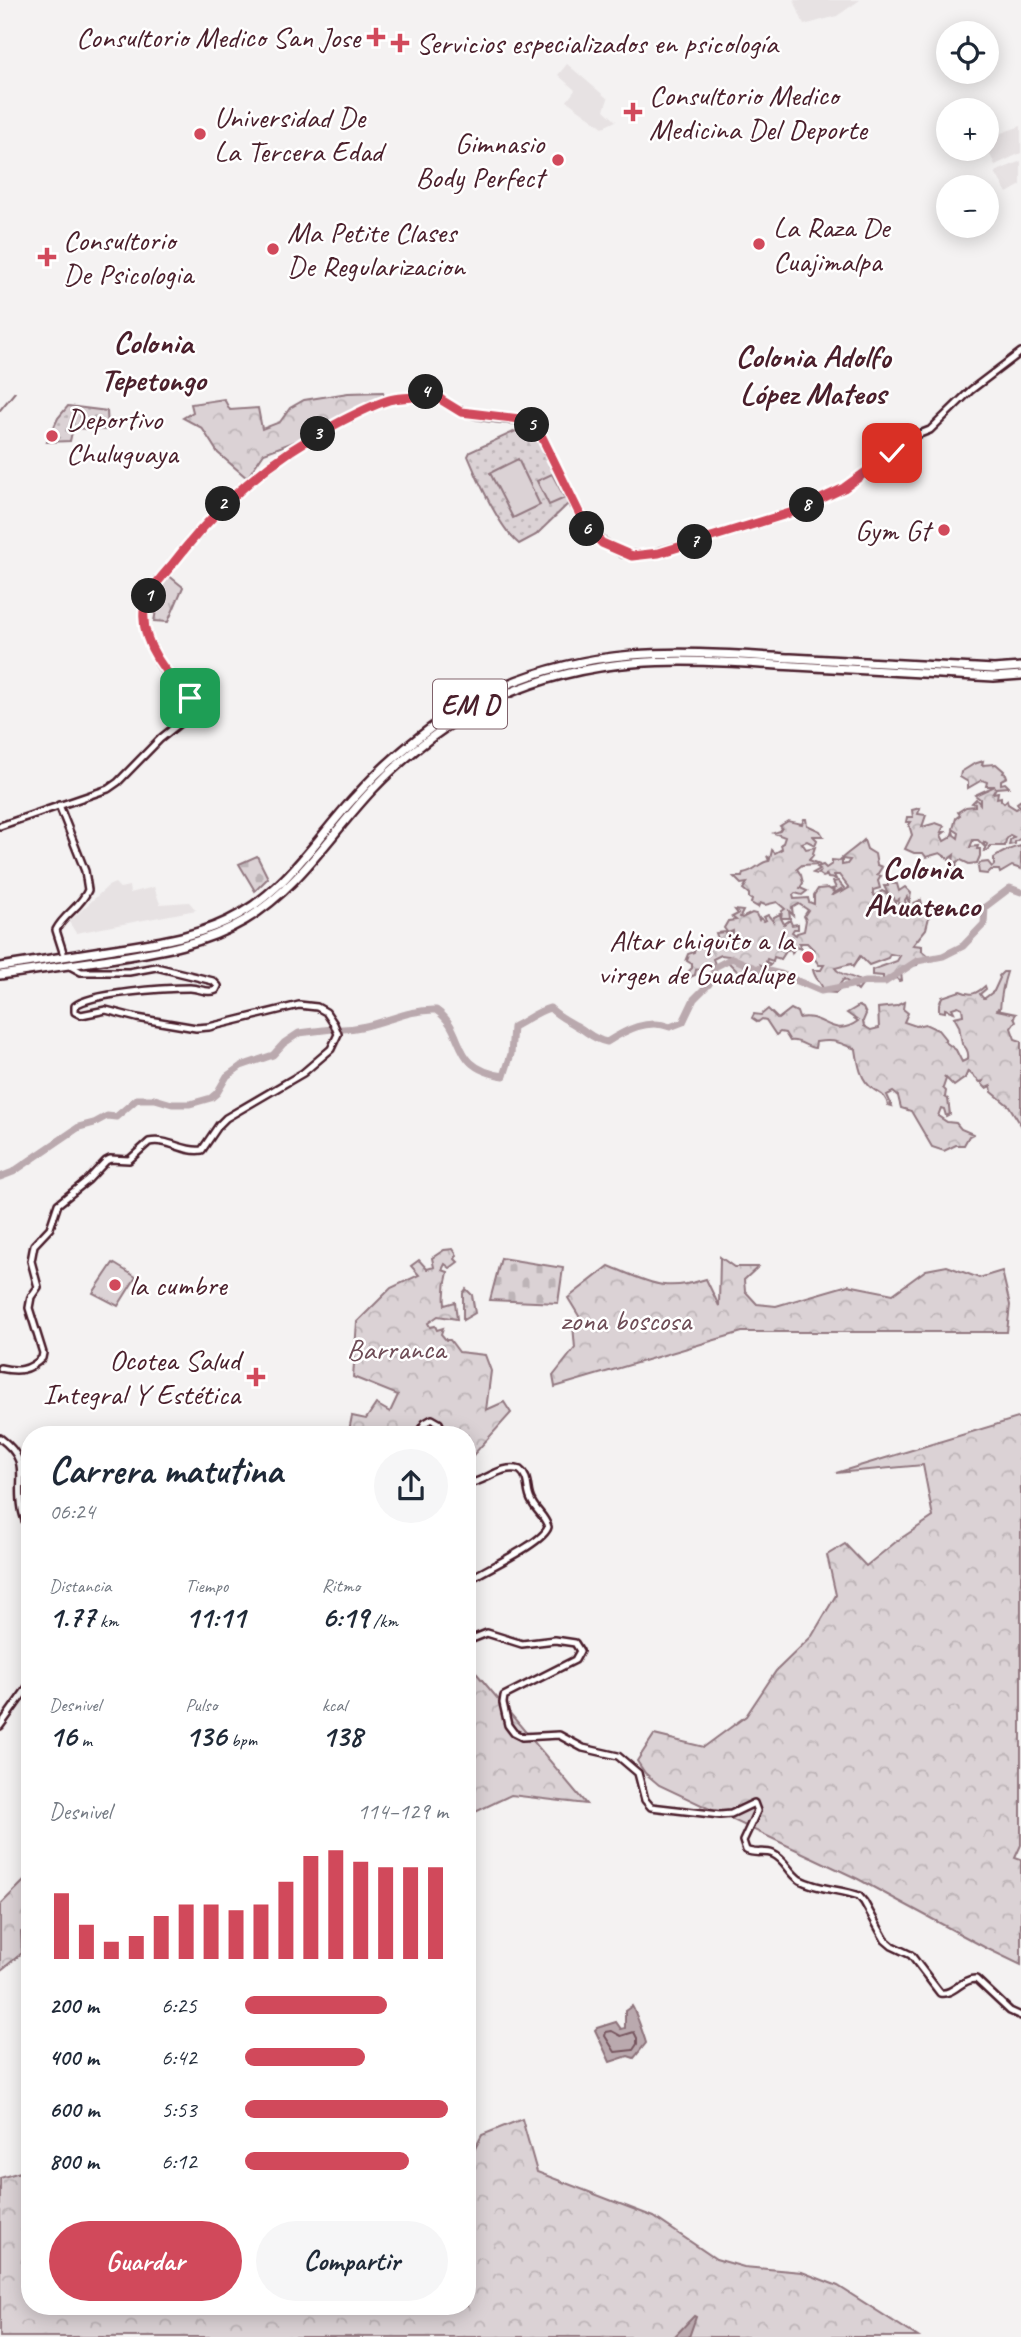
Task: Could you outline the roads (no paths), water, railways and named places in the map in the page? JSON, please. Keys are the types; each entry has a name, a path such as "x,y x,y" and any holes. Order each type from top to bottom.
{"highway":[{"name":"EM D","path":"0,967 168,941 215,928 267,895 293,872 362,789 420,737 492,691 562,666 612,655 678,652 994,669 1021,667"},
{"name":"EM D","path":"0,975 170,950 198,942 229,928 272,900 299,877 372,790 423,744 498,698 563,674 628,662 679,659 993,677 1021,675"}],"main road":[{"path":"0,826 108,789 160,738 188,717 194,709 193,703 169,678 147,633 144,614 146,600 154,586 208,521 243,485 296,447 375,405 391,399 421,396 432,390 439,398 461,412 528,420 542,437 580,517 593,535 623,554 647,555 773,519 844,488 912,437 929,430 971,390 1021,352"},
{"path":"59,805 85,871 88,890 78,906 60,921 56,930 63,951"},
{"path":"0,1368 15,1372 30,1368 43,1358 29,1308 31,1297 38,1287 30,1255 34,1245 50,1227 58,1204 88,1180 106,1161 129,1160 149,1142 165,1141 189,1149 202,1150 226,1118 313,1065 334,1045 338,1034 330,1016 322,1009 308,1004 289,1006 209,1027 170,1024 106,1010 81,1015 75,1012 75,1006 92,999 185,988 211,992 218,986 213,981 156,967 129,972 81,972 69,966"},
{"path":"423,1426 432,1419 440,1426"},
{"path":"0,1438 14,1449 20,1463 21,1507"},
{"path":"476,1482 506,1468 520,1470 528,1482 532,1503 543,1515 548,1527 536,1543 476,1575"},
{"path":"476,1637 486,1633 522,1644 555,1640 575,1643 580,1651 575,1660 504,1696 508,1725 514,1733 522,1737 559,1735 583,1748 612,1754 624,1760 638,1773 645,1800 654,1808 720,1815 731,1814 754,1803 757,1811 743,1841 746,1850 776,1856 784,1862 790,1874 805,1882 859,1896 885,1940 915,1958 940,1993 948,1993 967,1980 976,1979 1010,2010 1021,2016"},
{"path":"0,1726 21,1697"}],"water":[{"path":"632,2006 646,2043 634,2058 628,2056 610,2062 595,2030 616,2022 621,2029 625,2028 625,2011"},
{"path":"696,2317 689,2337 674,2337"}],"waterway":[{"path":"0,410 15,392"},
{"path":"340,1029 436,1010 446,1019 466,1057 474,1065 486,1072 504,1076 511,1054 513,1027 545,1009 550,1008 593,1037 607,1042 637,1027 654,1024 670,1027 683,1022 694,999 709,984 715,967 732,958 821,991 866,982 885,982 917,961 943,956 963,946 984,924 985,907 1010,888 1021,892"},
{"path":"0,1177 13,1172 79,1127 107,1116 116,1117 137,1099 190,1104 211,1098 227,1076 241,1066 273,1055 299,1033 332,1029"}],"place":[{"name":"Consultorio Medico San Jose","path":"376,37"},
{"name":"Servicios especializados en psicología","path":"400,43"},
{"name":"Consultorio Medico Medicina Del Deporte","path":"633,112"},
{"name":"Universidad De La Tercera Edad","path":"200,134"},
{"name":"Gimnasio Body Perfect","path":"558,160"},
{"name":"La Raza De Cuajimalpa","path":"759,244"},
{"name":"Ma Petite Clases De Regularizacion","path":"273,249"},
{"name":"Consultorio De Psicologia","path":"47,257"},
{"name":"Deportivo Chuluguaya","path":"52,436"},
{"name":"Gym Gt","path":"944,530"},
{"name":"Altar chiquito a la virgen de Guadalupe","path":"808,957"},
{"name":"la cumbre","path":"115,1285"},
{"name":"Ocotea Salud Integral Y Estética","path":"256,1377"}],"district":[{"name":"Colonia Tepetongo","path":"153,360"},
{"name":"Colonia Adolfo López Mateos","path":"813,374"},
{"name":"Colonia Ahuatenco","path":"922,886"}],"park label":[{"name":"zona boscosa","path":"626,1320"},
{"name":"Barranca","path":"396,1349"}]}
